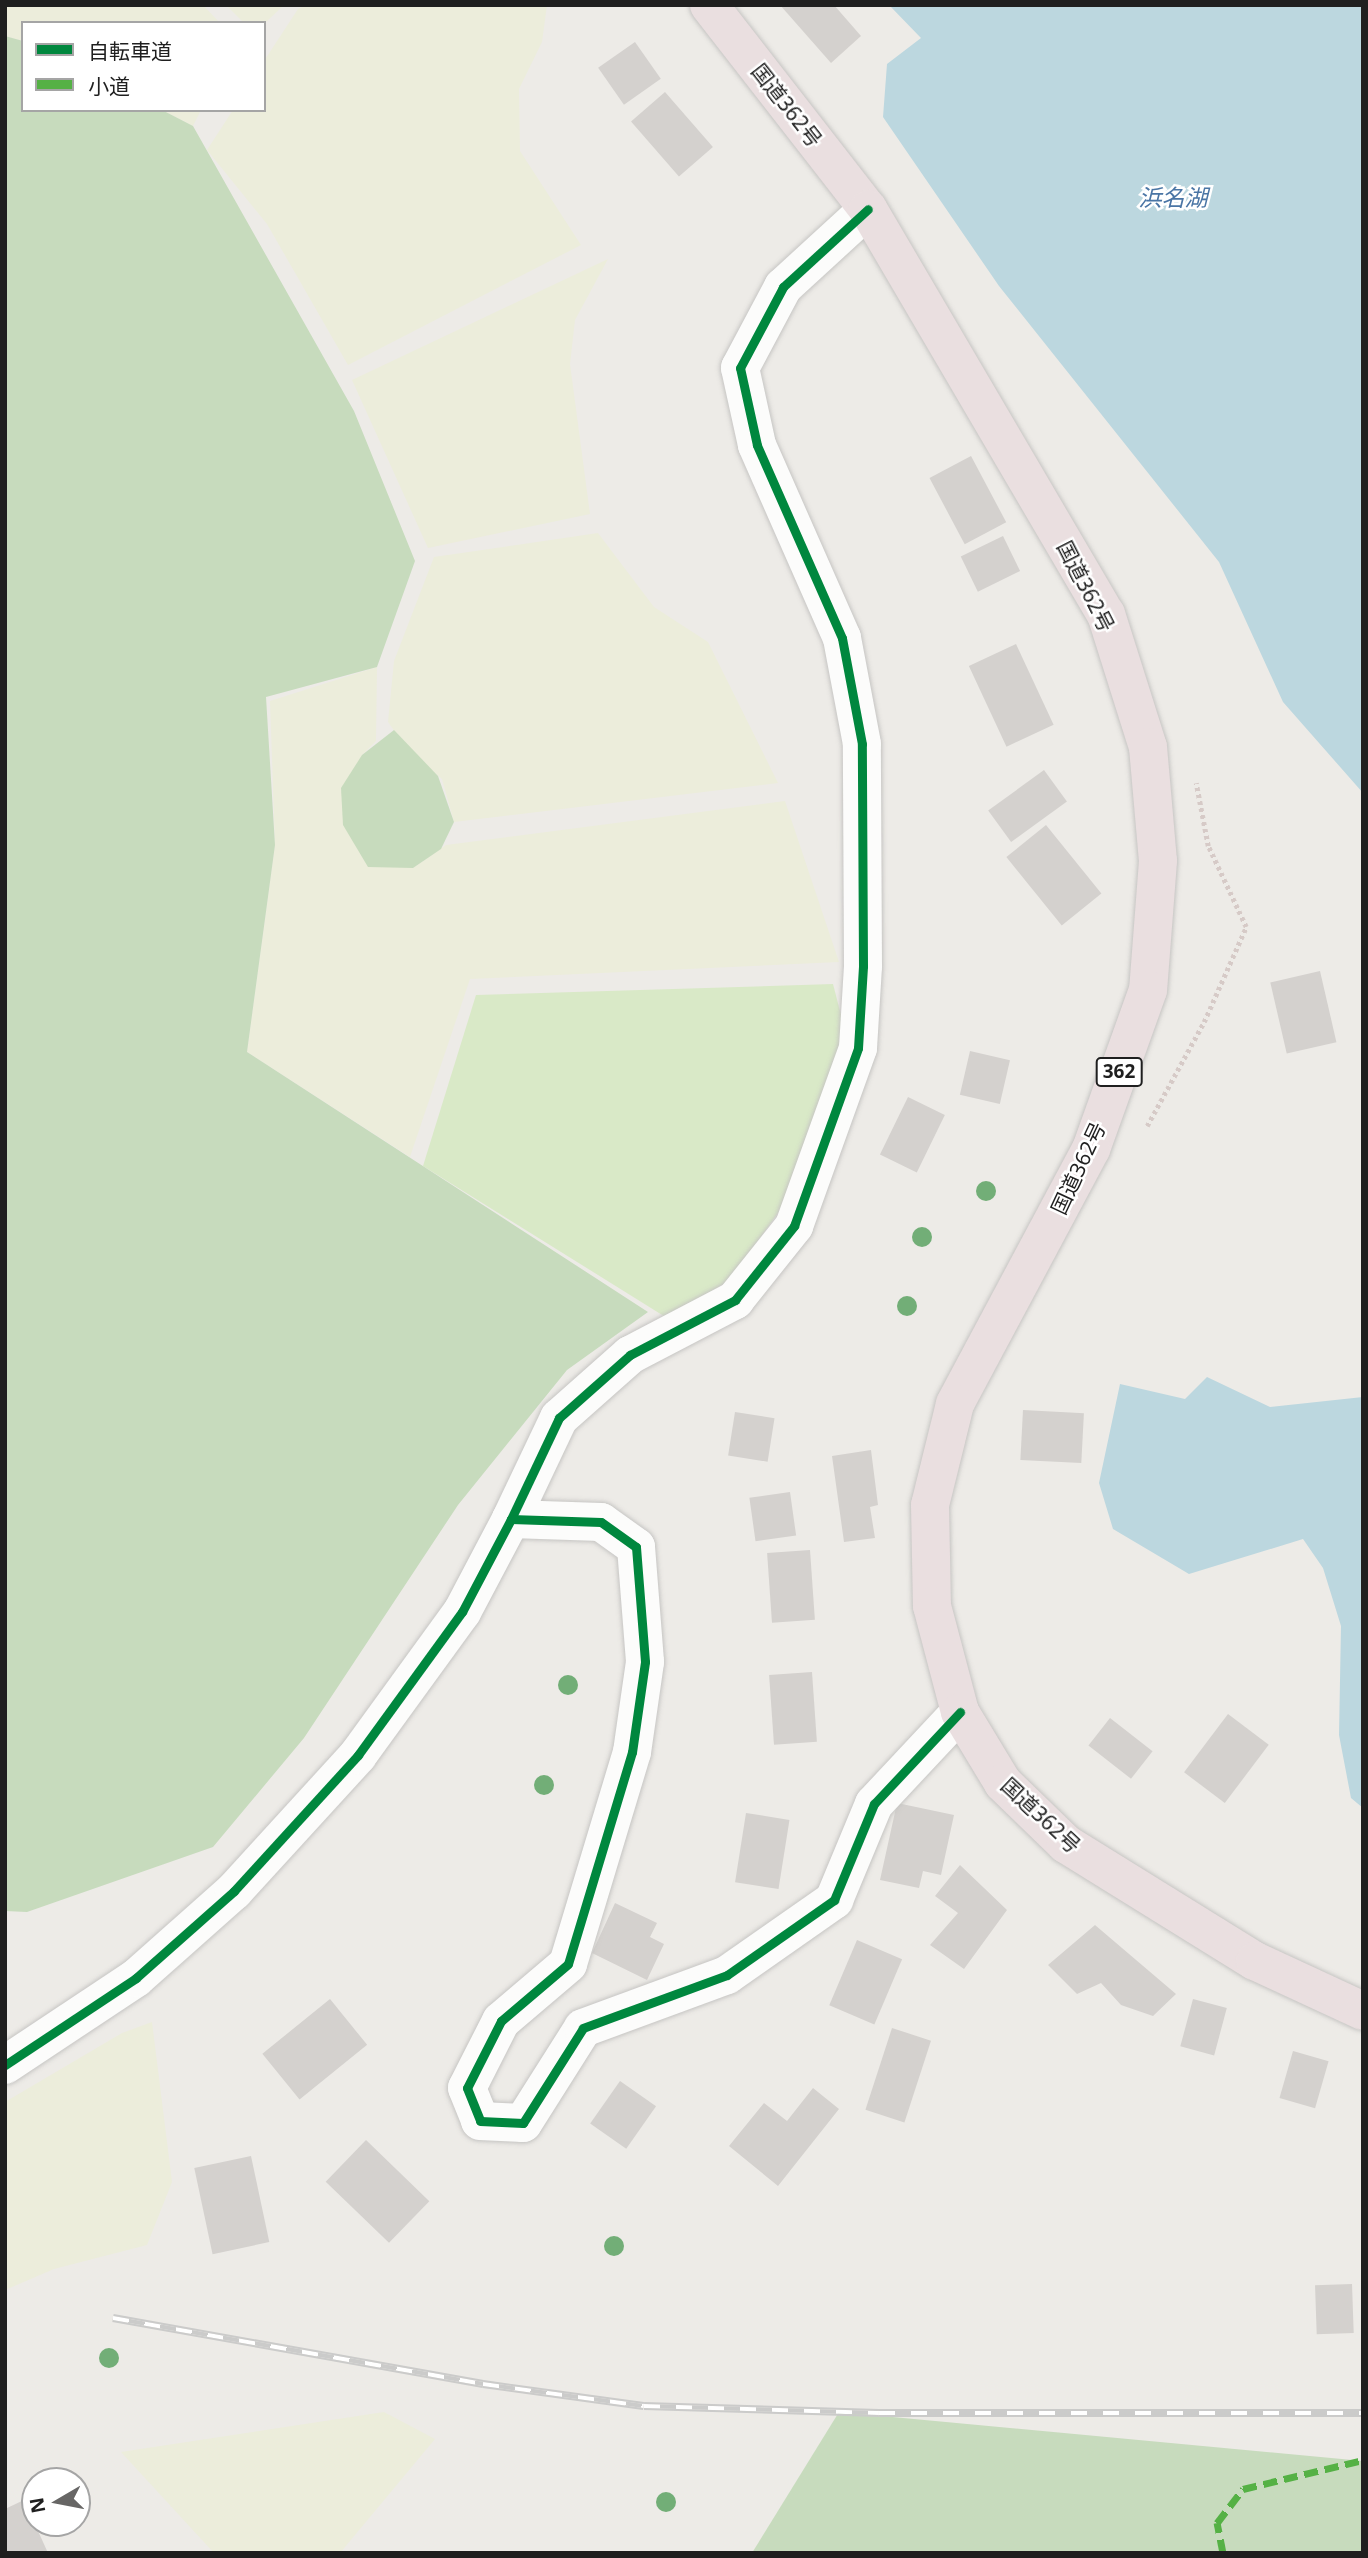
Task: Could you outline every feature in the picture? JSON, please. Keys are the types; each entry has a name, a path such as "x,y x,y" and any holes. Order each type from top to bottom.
{"highway":[{"name":"国道362号","path":"709,5 868,209 1106,614 1148,747 1158,861 1148,990 1091,1149 955,1404 930,1505 932,1606 960,1712 1003,1783 1066,1844 1255,1961 1363,2011"}],"street":[{"path":"5,2065 135,1978 234,1891 358,1755 462,1612 511,1519 559,1418 630,1355 735,1300 794,1226 858,1048 863,965 859,731 842,638 757,445 740,368 783,287 868,209"},
{"path":"511,1519 601,1522 635,1547 645,1662 632,1752 568,1964 501,2021 467,2088 480,2121 523,2123 583,2028 727,1975 834,1900 874,1804 960,1712"}],"path":[{"path":"1141,1137 1203,1022 1246,927 1208,846 1194,771"}],"green space":[{"path":"5,5 203,5 218,21 21,21 21,40 5,36"},
{"path":"226,5 284,5 266,22 242,21"},
{"path":"306,5 547,5 542,42 519,89 520,151 581,245 348,365 267,224 207,150 232,112 266,112 266,58 298,9"},
{"path":"5,36 21,40 21,112 166,112 193,126 354,411 415,561 377,667 266,697 275,845 247,1052 648,1312 567,1370 458,1505 304,1738 213,1847 27,1912 5,1911"},
{"path":"166,112 200,112 193,126"},
{"path":"608,259 575,320 570,364 590,514 428,548 352,380"},
{"path":"598,533 654,607 708,642 778,783 454,822 442,779 410,753 388,722 394,661 434,557"},
{"path":"377,667 376,741 362,755 413,868 446,845 785,801 839,962 470,979 410,1157 247,1052 275,845 270,701"},
{"path":"394,730 438,776 454,822 441,849 413,868 368,867 343,825 341,788 362,755"},
{"path":"833,984 847,1038 780,1210 730,1280 667,1318 423,1166 476,995"},
{"path":"152,2022 172,2182 147,2245 54,2269 5,2290 5,2102 122,2033"},
{"path":"384,2412 435,2439 340,2553 214,2553 121,2452"},
{"path":"839,2412 1363,2461 1363,2553 752,2553"}],"water":[{"name":"浜名湖","path":"889,5 1363,5 1363,793 1283,702 1219,562 999,286 883,117 887,64 921,38"},
{"path":"1207,1377 1270,1407 1363,1397 1363,1808 1351,1798 1339,1735 1341,1626 1323,1568 1303,1539 1189,1574 1113,1529 1099,1483 1120,1384 1185,1399"}],"building":[{"path":"780,5 834,5 861,36 831,63"},
{"path":"635,42 661,79 624,105 598,68"},
{"path":"665,92 713,147 679,177 631,122"},
{"path":"971,456 1006,522 965,544 930,478"},
{"path":"1003,536 1020,571 978,592 961,557"},
{"path":"1016,644 1054,725 1006,747 969,666"},
{"path":"1044,770 1067,802 1011,842 988,811"},
{"path":"1046,825 1101,893 1062,925 1006,857"},
{"path":"1320,971 1336,1042 1287,1054 1270,982"},
{"path":"970,1051 1010,1060 1000,1104 960,1095"},
{"path":"908,1097 945,1115 917,1172 880,1155"},
{"path":"1023,1410 1084,1413 1081,1463 1020,1460"},
{"path":"735,1412 775,1418 768,1462 728,1455"},
{"path":"871,1450 878,1505 870,1507 875,1538 844,1542 832,1456"},
{"path":"790,1492 796,1536 756,1541 749,1498"},
{"path":"810,1550 815,1620 772,1623 767,1553"},
{"path":"812,1672 817,1742 774,1745 769,1675"},
{"path":"1228,1714 1269,1745 1225,1803 1184,1772"},
{"path":"1110,1718 1153,1751 1131,1779 1088,1746"},
{"path":"897,1803 954,1815 941,1875 923,1871 919,1888 880,1880"},
{"path":"746,1813 789,1820 779,1889 735,1882"},
{"path":"960,1865 1007,1910 964,1969 930,1945 958,1913 935,1896"},
{"path":"615,1903 657,1923 650,1937 664,1944 647,1980 592,1953"},
{"path":"1095,1925 1176,1994 1153,2016 1121,2005 1101,1983 1077,1994 1048,1965"},
{"path":"857,1940 902,1959 874,2025 829,2005"},
{"path":"330,1999 367,2045 300,2100 262,2054"},
{"path":"1193,1999 1227,2008 1214,2055 1180,2046"},
{"path":"892,2028 931,2041 904,2122 865,2110"},
{"path":"1293,2051 1329,2061 1315,2108 1279,2098"},
{"path":"620,2081 656,2106 626,2149 590,2124"},
{"path":"813,2088 839,2109 778,2186 729,2146 764,2103 787,2121"},
{"path":"366,2140 429,2201 389,2243 326,2182"},
{"path":"251,2156 269,2242 213,2254 194,2168"},
{"path":"1352,2284 1354,2333 1317,2334 1315,2285"},
{"path":"21,2501 21,2537 41,2537 48,2553 5,2553 5,2509"}],"railway":[{"path":"113,2318 483,2384 644,2406 879,2413 1363,2413"}],"marked path":[{"path":"1223,2553 1217,2523 1243,2489 1363,2460"}],"cycle path":[{"path":"511,1519 559,1418 630,1355 735,1300 794,1226 858,1048 863,966 862,744 842,638 757,445 740,368 783,287 868,209"},
{"path":"5,2065 136,1978 234,1891 358,1755 462,1612 511,1519 601,1522 636,1547 645,1662 632,1752 568,1964 501,2021 467,2088 480,2121 523,2123 583,2028 727,1975 834,1900 874,1804 960,1712"}]}
